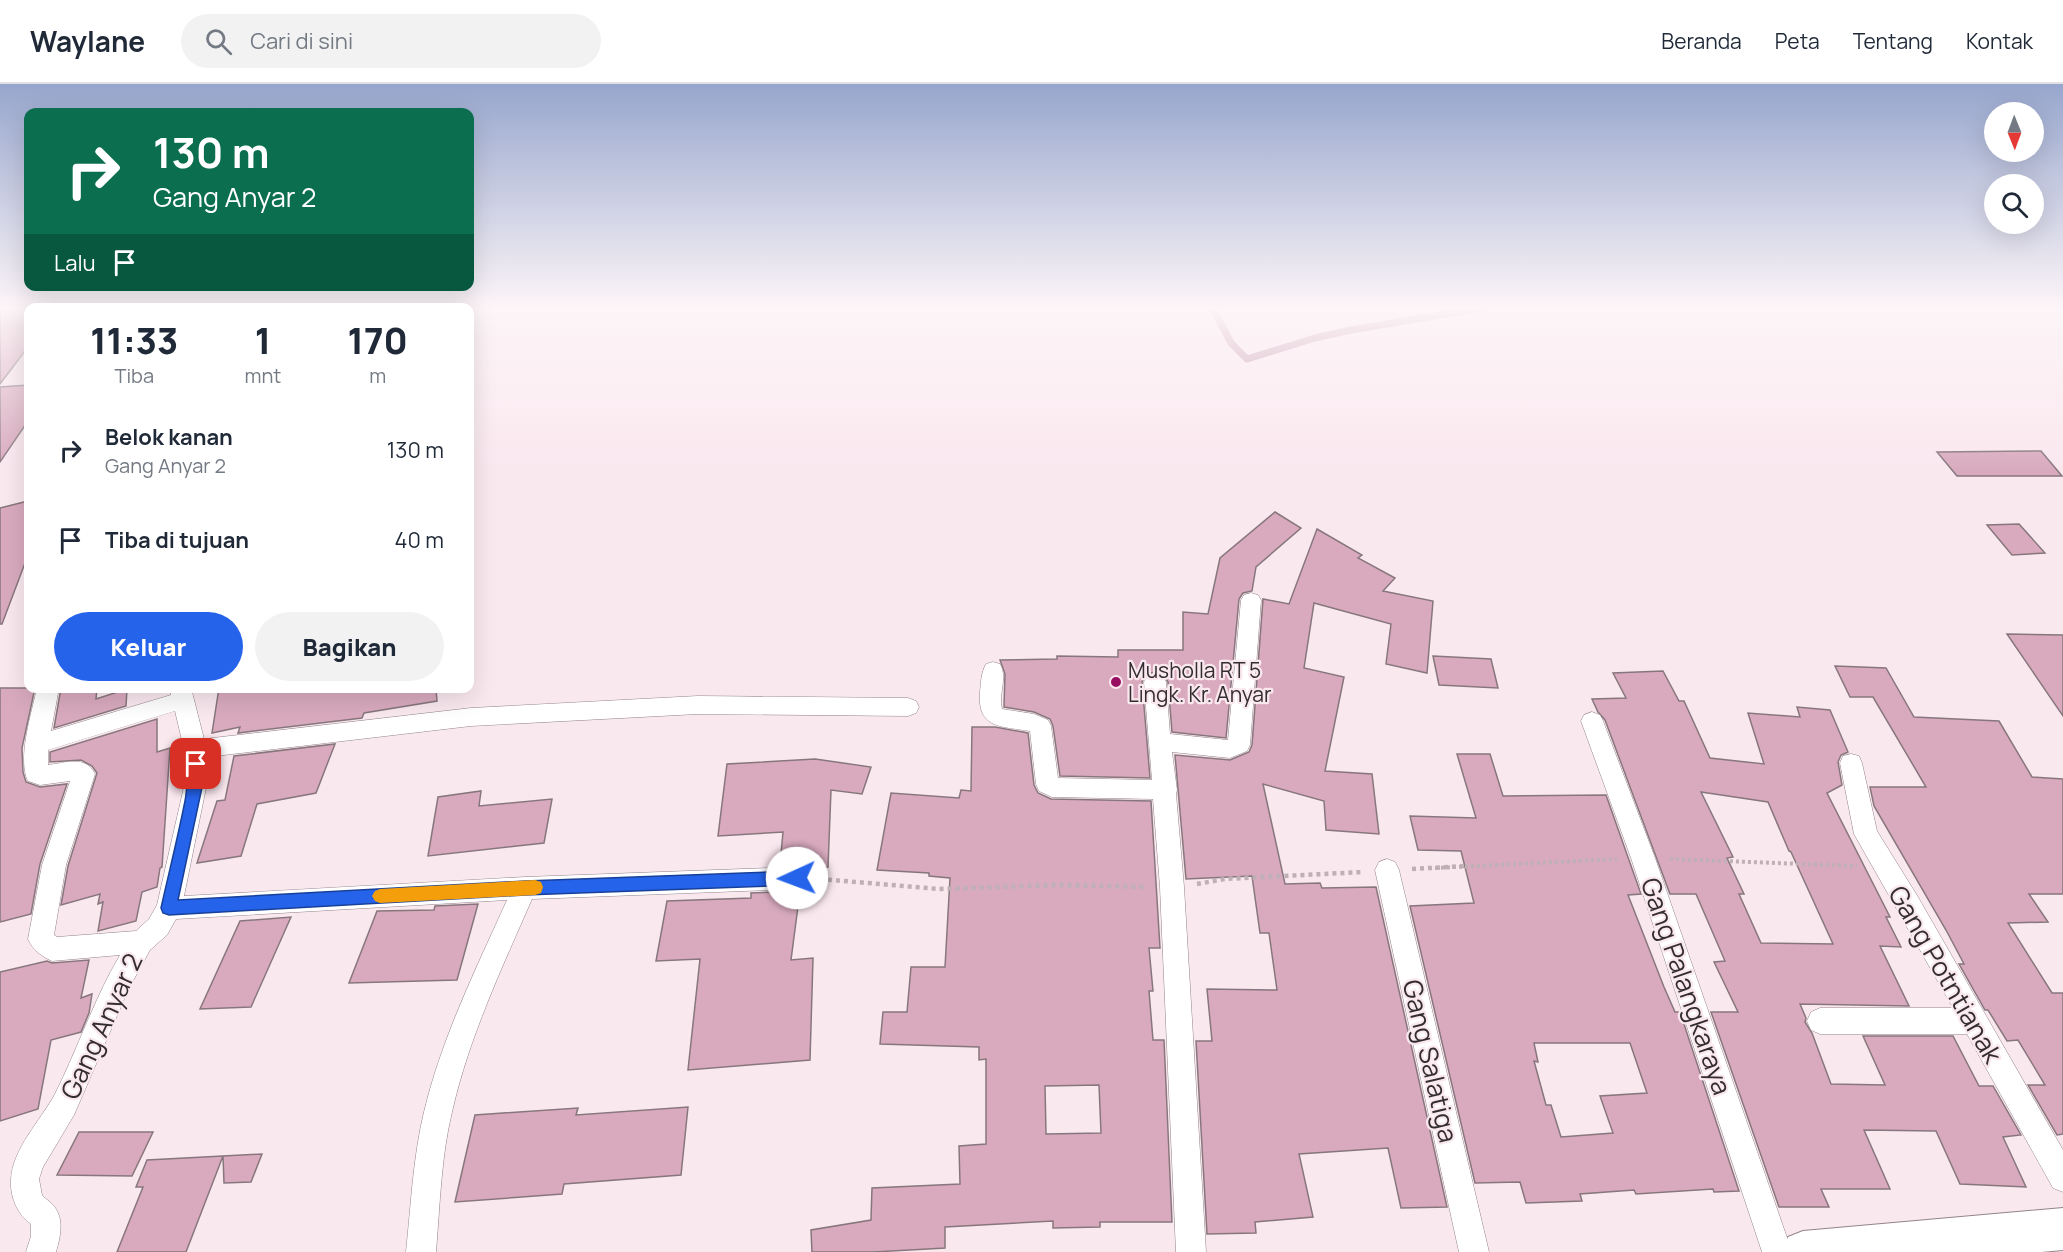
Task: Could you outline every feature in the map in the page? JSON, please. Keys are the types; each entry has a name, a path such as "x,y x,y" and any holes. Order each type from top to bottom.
{"street":[{"path":"1161,742 1230,749 1239,745 1251,600"},
{"path":"993,670 990,703 993,714 1040,726 1047,784 1052,787 1166,790"},
{"path":"1155,682 1166,790 1191,1252"},
{"path":"47,693 37,744 36,774 46,776 78,770 84,774 54,865 41,939 52,948 141,942"},
{"path":"37,744 182,694"},
{"name":"Gang Anyar 2","path":"41,1252 46,1236 45,1217 28,1200 25,1179 30,1161 64,1105 120,979 141,942 158,927 169,908 197,778 195,749 182,694"},
{"path":"195,749 483,717 698,705 908,708"},
{"name":"Gang Palangkaraya","path":"1592,721 1643,858 1777,1252"},
{"name":"Gang Potntianak","path":"1851,763 1866,834 1909,905 1972,1021 2063,1178"},
{"name":"Gang Salatiga","path":"1387,870 1474,1252"},
{"path":"169,908 525,888 797,878"},
{"path":"421,1252 428,1174 438,1112 466,1019 525,888"},
{"path":"1820,1021 1972,1021"},
{"path":"1803,1252 2063,1229"}],"path":[{"path":"843,879 939,890 1059,885 1172,887 1225,879 1643,858 1885,867"}],"building":[{"path":"0,362 17,362 0,384"},
{"path":"24,385 24,427 0,462 0,387"},
{"path":"2041,451 2062,476 1957,476 1937,452"},
{"path":"24,502 24,566 2,624 0,624 0,508"},
{"path":"1275,512 1301,528 1256,567 1252,591 1243,593 1239,599 1226,738 1172,732 1168,682 1163,674 1154,672 1146,675 1142,682 1150,778 1060,776 1050,719 1034,712 1004,707 1005,674 1000,660 1057,659 1057,656 1118,657 1118,650 1183,650 1183,612 1208,614 1220,558"},
{"path":"2019,524 2045,553 2012,555 1987,525"},
{"path":"1317,529 1362,555 1358,558 1395,578 1383,591 1433,601 1427,673 1386,664 1391,624 1314,603 1304,668 1344,677 1325,771 1372,774 1379,834 1326,830 1324,801 1263,784 1285,884 1320,883 1322,888 1376,887 1447,1207 1401,1208 1388,1148 1299,1154 1313,1217 1255,1222 1256,1233 1207,1234 1196,1041 1212,1041 1207,989 1277,990 1269,933 1260,933 1252,876 1186,879 1175,755 1230,760 1249,752 1252,745 1263,599 1289,604"},
{"path":"2007,634 2063,635 2063,716"},
{"path":"1433,656 1491,659 1498,688 1439,685"},
{"path":"1835,666 1886,668 1914,717 1999,721 2032,777 2063,779 2063,894 2029,894 2048,922 2008,923 2052,993 2063,993 2063,1134 2057,1135 2028,1085 2045,1085 2018,1040 2007,1041 1988,1010 1985,1010 1959,964 1964,964 1874,806 1870,787 1926,787 1873,697 1850,697"},
{"path":"1663,671 1679,701 1684,701 1710,758 1764,764 1748,713 1800,717 1797,707 1830,710 1848,752 1841,755 1838,762 1842,785 1827,793 1890,917 1886,917 1901,947 1880,946 1909,1006 1800,1004 1806,1018 1805,1022 1812,1033 1831,1084 1885,1085 1863,1036 1953,1036 1979,1086 1993,1086 2021,1135 2003,1137 2026,1187 1960,1184 1936,1131 1864,1130 1890,1189 1821,1189 1829,1207 1779,1207 1711,1012 1738,1012 1714,962 1725,961 1696,894 1670,894 1605,720 1592,699 1626,698 1613,673","holes":["1701,792 1768,802 1789,851 1833,944 1761,943 1739,894 1744,894 1727,858 1733,857"]},
{"path":"0,688 24,688 24,693 34,693 22,748 23,772 26,782 40,787 67,784 40,864 31,914 0,922"},
{"path":"60,693 97,693 96,699 115,693 127,693 126,706 54,728"},
{"path":"218,693 436,693 437,701 364,713 362,718 238,733 240,727 212,733"},
{"path":"157,719 157,752 170,748 162,867 157,887 142,892 136,921 98,931 103,902 98,904 100,894 61,905 68,866 97,773 92,766 81,760 50,762 50,752"},
{"path":"972,727 995,727 1028,733 1034,785 1038,793 1051,799 1151,801 1160,948 1149,948 1153,991 1149,991 1153,1040 1164,1040 1172,1222 1100,1222 1100,1227 1053,1228 1053,1221 945,1227 945,1248 874,1252 812,1252 811,1230 871,1220 872,1188 960,1184 959,1146 986,1144 986,1059 979,1060 979,1047 880,1044 883,1012 907,1012 911,967 945,967 950,878 929,876 929,873 877,870 891,793 959,798 961,790 971,791","holes":["1099,1085 1101,1133 1046,1134 1045,1086"]},
{"path":"335,744 316,793 257,804 241,856 197,863 217,801 225,800 234,756"},
{"path":"1457,754 1490,754 1503,796 1606,795 1641,894 1628,895 1675,1012 1680,1012 1739,1191 1714,1192 1713,1189 1636,1194 1634,1190 1580,1194 1582,1201 1526,1203 1520,1182 1475,1183 1410,906 1474,903 1461,851 1418,850 1410,816 1476,818","holes":["1534,1043 1630,1043 1647,1093 1600,1096 1613,1133 1561,1137 1551,1105 1546,1105 1534,1061 1538,1062"]},
{"path":"815,759 871,767 862,794 831,790 828,867 807,868 797,865 780,865 783,832 718,836 727,764"},
{"path":"481,791 479,806 552,799 544,843 428,856 438,797"},
{"path":"800,891 791,960 813,958 810,1060 688,1070 700,959 656,961 667,901 751,898 751,893"},
{"path":"478,904 457,980 349,983 377,911 434,910 435,906"},
{"path":"291,917 251,1007 200,1009 240,921"},
{"path":"89,960 81,998 92,994 89,1013 81,1032 51,1040 38,1109 0,1121 0,972 47,961 52,963"},
{"path":"688,1107 681,1175 564,1184 562,1194 455,1202 475,1115 578,1108 576,1115"},
{"path":"79,1132 153,1132 132,1176 57,1175"},
{"path":"262,1154 251,1182 224,1183 223,1156"},
{"path":"223,1156 186,1252 117,1252 143,1187 136,1187 147,1160"}],"slow traffic":[{"path":"380,896 535,887"}],"place":[{"name":"Musholla RT 5 Lingk. Kr. Anyar","path":"1116,682"}],"route":[{"path":"196,764 197,778 169,908 525,888 797,878"}]}
